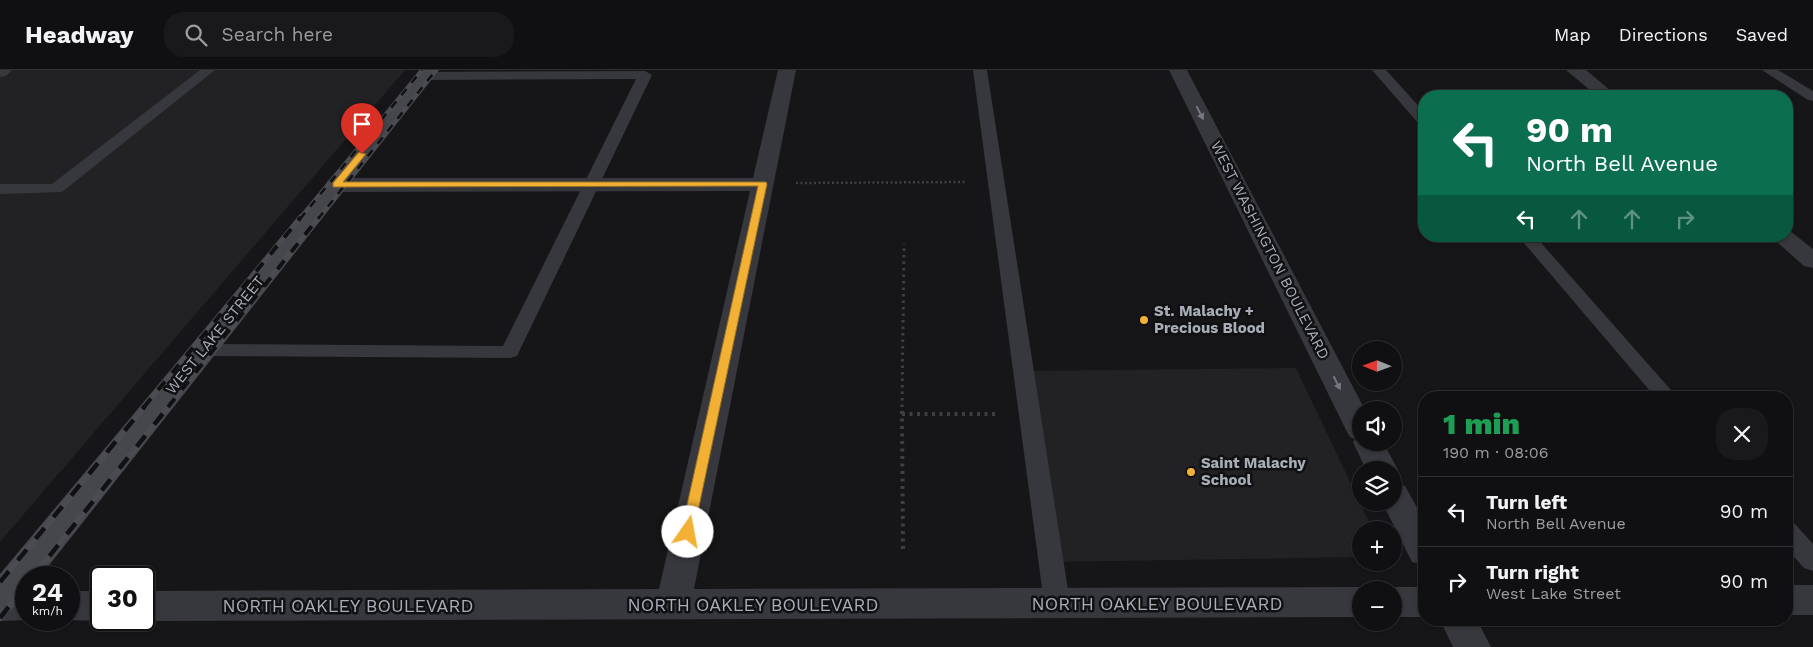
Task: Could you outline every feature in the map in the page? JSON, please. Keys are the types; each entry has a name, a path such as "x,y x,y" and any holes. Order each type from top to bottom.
{"main road":[{"name":"WEST LAKE STREET","path":"0,600 427,73"}],"street":[{"path":"673,605 787,70"},
{"name":"WEST WASHINGTON BOULEVARD","path":"1178,70 1352,412"},
{"path":"1575,70 1600,90"},
{"path":"336,185 763,184"},
{"path":"1789,242 1813,261"},
{"path":"1402,509 1418,540"},
{"path":"1793,600 1813,600"},
{"name":"NORTH OAKLEY BOULEVARD","path":"155,606 1352,602"},
{"path":"1402,602 1418,602"},
{"path":"0,606 15,606"},
{"path":"1461,626 1472,647"}],"lane":[{"path":"0,189 56,189 208,70"},
{"path":"980,70 1057,603"},
{"path":"1379,70 1418,114"},
{"path":"1769,70 1813,97"},
{"path":"203,350 510,352 645,75 427,73"},
{"path":"1531,242 1662,391"},
{"path":"1793,538 1813,561"}],"path":[{"path":"763,184 996,182"},
{"path":"903,548 904,244"},
{"path":"902,414 1029,414"}],"shaded area":[{"path":"0,70 405,70 0,542"},
{"name":"Saint Malachy School","path":"1296,368 1352,486 1352,511 1364,511 1369,521 1352,521 1352,557 1050,562 1023,371"}],"railway":[{"path":"300,219 422,70"},
{"path":"318,219 436,70"},
{"path":"144,407 301,217"},
{"path":"168,407 319,217"},
{"path":"0,582 145,406"},
{"path":"42,566 169,406"},
{"path":"0,618 15,599"}],"place":[{"name":"St. Malachy + Precious Blood","path":"1144,320"},
{"name":"Saint Malachy School","path":"1191,472"}],"route":[{"path":"362,154 336,185 763,184 688,532"}]}
